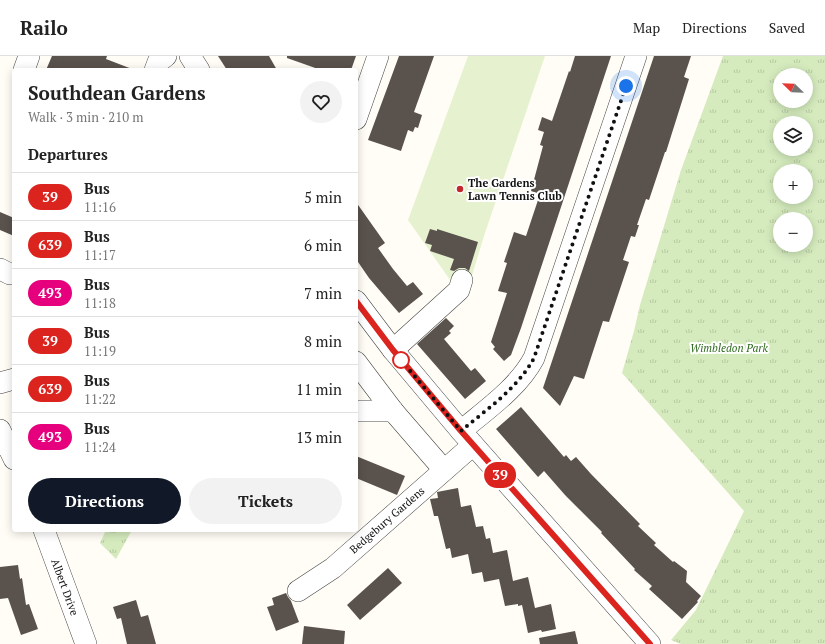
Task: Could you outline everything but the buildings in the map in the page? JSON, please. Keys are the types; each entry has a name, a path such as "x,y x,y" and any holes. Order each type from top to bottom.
{"street":[{"path":"25,68 29,56"},
{"path":"156,68 158,62 166,56"},
{"path":"190,56 198,68"},
{"path":"358,113 378,56"},
{"name":"Bedgebury Gardens","path":"298,591 333,568 444,470 467,438 528,369 534,358 636,56"},
{"path":"393,350 459,290 462,280"},
{"path":"358,304 393,350 467,438 650,644"},
{"path":"358,365 394,411 444,470"},
{"path":"0,383 12,380"},
{"path":"358,411 394,411"},
{"name":"Albert Drive","path":"45,532 86,644"}],"green space":[{"name":"The Gardens Lawn Tennis Club","path":"468,56 545,56 485,233 466,295 455,287 408,220"},
{"name":"Wimbledon Park","path":"723,56 825,56 825,644 681,644 671,640 696,610 744,511 622,373 640,305 681,170"},
{"path":"105,532 131,532 116,559 100,543"}],"bus line":[{"name":"39","path":"358,304 393,350 461,431 650,644"}],"place":[{"name":"The Gardens Lawn Tennis Club","path":"460,189"}],"route":[{"path":"401,360 461,431 518,381 528,369 534,358 626,86"}]}
